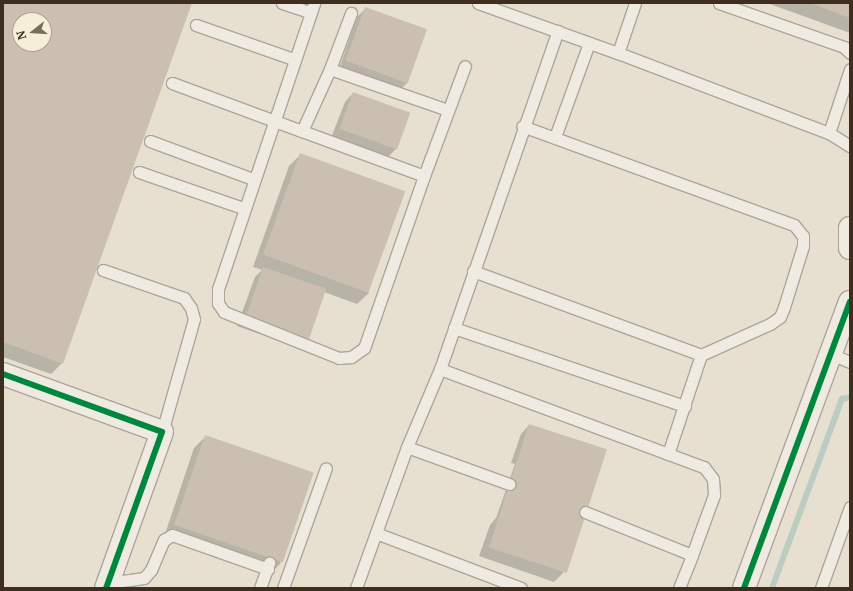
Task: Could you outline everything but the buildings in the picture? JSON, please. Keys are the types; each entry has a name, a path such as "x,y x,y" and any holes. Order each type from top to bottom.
{"street":[{"path":"850,228 850,248"},
{"path":"744,588 841,358 850,302"},
{"path":"3,374 162,432 107,586"}],"lane":[{"path":"282,3 312,8 293,59 253,179 218,289 218,303 224,312 339,358 352,357 364,348 424,176 465,66"},
{"path":"478,3 618,53 829,133 850,146"},
{"path":"618,53 635,3"},
{"path":"720,3 844,47 850,53"},
{"path":"302,131 330,69 351,13"},
{"path":"196,25 293,59"},
{"path":"356,588 407,447 440,369 522,126 558,31"},
{"path":"555,137 589,43"},
{"path":"330,69 448,110"},
{"path":"829,133 850,69"},
{"path":"172,83 424,176"},
{"path":"473,271 701,355 780,317 804,246 803,236 794,225 522,126"},
{"path":"150,141 253,179"},
{"path":"139,172 244,208"},
{"path":"103,270 184,298 191,308 194,320 162,432"},
{"path":"454,328 685,406"},
{"path":"668,454 701,355"},
{"path":"440,369 704,467 713,479 714,495 680,588"},
{"path":"407,447 509,484"},
{"path":"282,588 326,468"},
{"path":"821,588 850,507"},
{"path":"585,512 692,555"},
{"path":"376,533 521,588"},
{"path":"107,586 144,578 151,570 164,540 172,535 269,566 260,588"}],"waterway":[{"path":"772,588 842,399 850,397"}],"cycle path":[{"path":"744,588 850,302"},
{"path":"3,374 162,432 106,588"}]}
